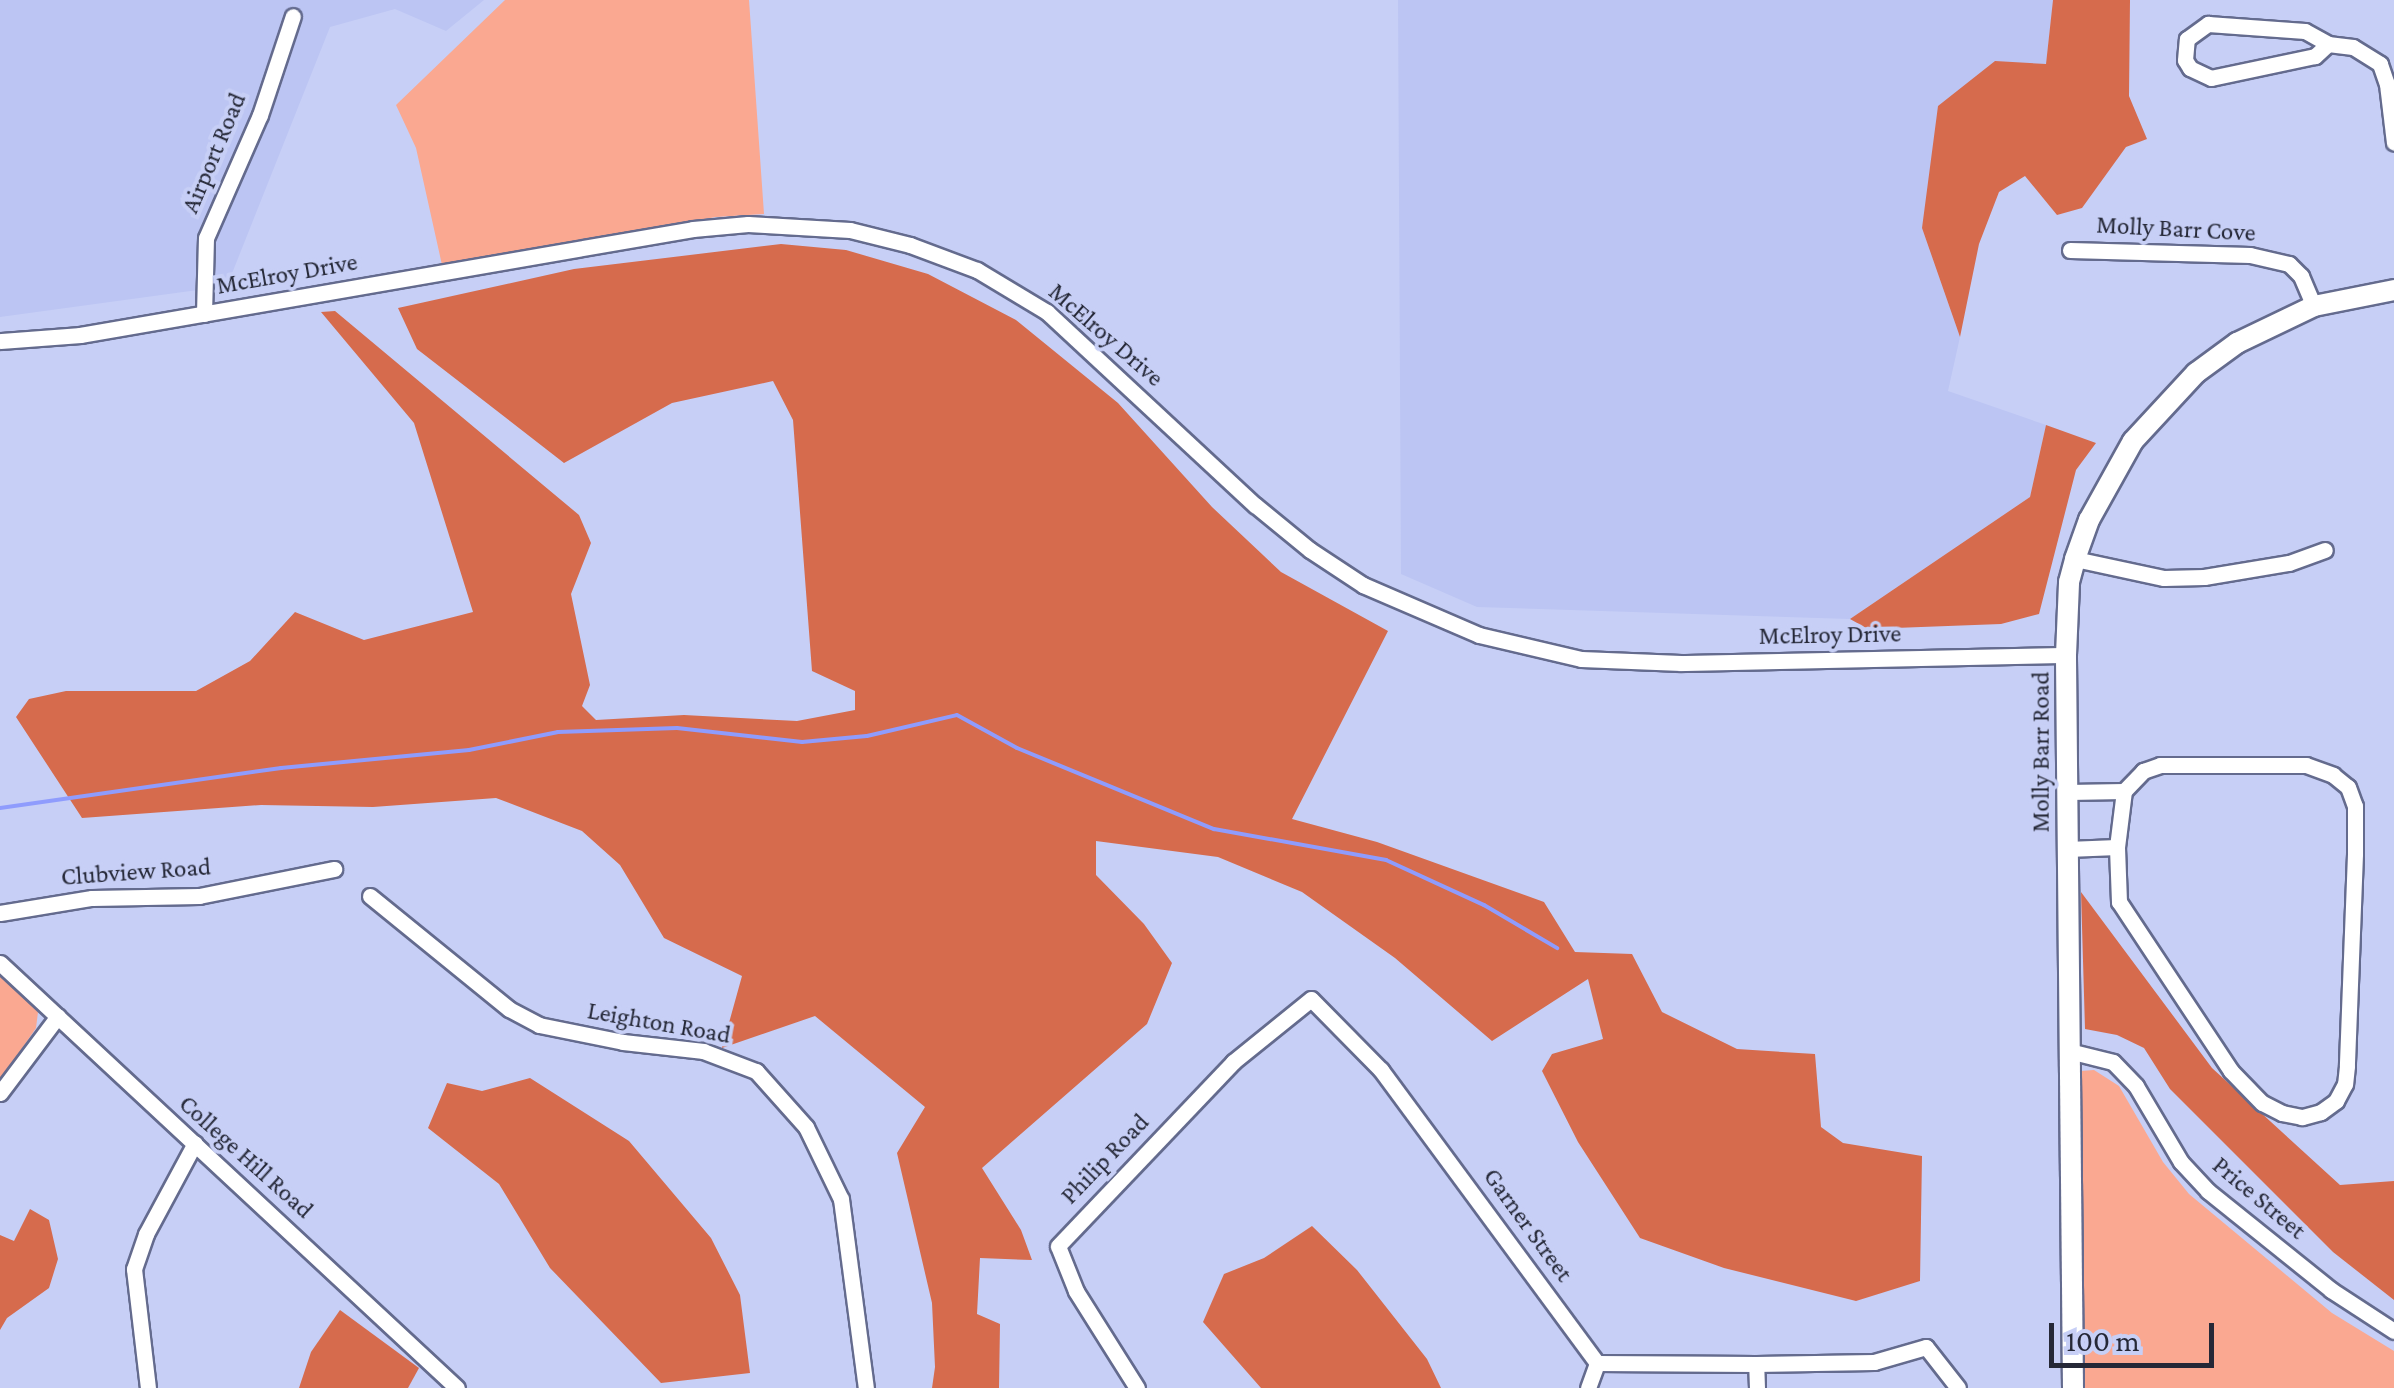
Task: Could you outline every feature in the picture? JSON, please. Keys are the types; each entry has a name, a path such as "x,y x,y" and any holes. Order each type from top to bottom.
{"main road":[{"name":"Molly Barr Road","path":"2073,1388 2066,655 2069,582 2075,559 2107,484 2133,441 2163,404 2237,343 2314,306 2394,290"}],"street":[{"name":"Airport Road","path":"204,314 206,238 260,114 293,16"},
{"path":"2328,44 2315,56 2211,78 2190,68 2185,60 2187,39 2208,24 2305,32 2328,44 2353,47 2380,64 2387,84 2394,143"},
{"name":"McElroy Drive","path":"0,341 80,335 693,229 764,224 850,230 910,245 978,270 1047,312 1255,505 1310,550 1362,586 1463,630 1502,643 1579,658 1681,663 2066,655"},
{"name":"Molly Barr Cove","path":"2070,250 2250,255 2289,264 2301,276 2314,306"},
{"path":"2075,559 2164,578 2204,577 2289,563 2325,550"},
{"path":"2160,765 2306,765 2334,774 2348,787 2355,806 2350,993 2345,1084 2336,1102 2302,1117 2282,1114 2262,1103 2232,1071 2119,902 2117,848 2124,791 2143,771 2160,765"},
{"path":"2068,792 2124,791"},
{"path":"2067,849 2117,848"},
{"name":"Clubview Road","path":"0,913 92,898 199,896 334,869"},
{"name":"Leighton Road","path":"370,896 509,1009 539,1025 623,1042 703,1051 756,1071 806,1127 841,1199 866,1388"},
{"name":"College Hill Road","path":"0,963 457,1388"},
{"name":"Garner Street","path":"1312,998 1380,1070 1597,1362"},
{"name":"Philip Road","path":"1136,1388 1076,1291 1058,1246 1233,1062 1312,998"},
{"path":"0,1093 58,1016"},
{"name":"Price Street","path":"2069,1051 2113,1062 2136,1086 2181,1162 2208,1191 2331,1290 2394,1331"},
{"path":"148,1388 134,1269 146,1234 195,1143"},
{"path":"1588,1388 1597,1362 1836,1366 1885,1361 1926,1347 1958,1388"},
{"path":"1756,1364 1757,1388"}],"shaded area":[{"path":"0,0 484,0 446,31 395,9 330,27 227,286 0,317"},
{"path":"505,0 749,0 764,214 716,217 442,265 416,148 396,105"},
{"path":"1398,0 2053,0 2046,65 1922,228 1960,337 1948,391 2046,425 2030,497 1850,619 1477,607 1401,574"},
{"path":"2053,0 2130,0 2129,96 2147,139 2126,147 2082,208 2057,215 2025,176 1999,192 1979,244 1960,337 1922,228 1938,106 1995,61 2046,64"},
{"path":"781,244 846,250 928,274 1016,320 1118,403 1212,507 1281,572 1388,631 1292,819 1377,842 1544,902 1575,952 1632,954 1662,1012 1737,1049 1815,1054 1821,1127 1843,1143 1922,1156 1920,1281 1856,1301 1724,1268 1640,1238 1578,1142 1542,1071 1552,1054 1603,1039 1588,979 1492,1041 1395,958 1302,892 1218,857 1096,841 1096,875 1144,924 1172,963 1147,1024 982,1168 1021,1230 1032,1260 980,1258 977,1314 1000,1324 999,1388 932,1388 932,1303 897,1153 925,1107 815,1016 722,1048 742,976 664,938 620,865 582,831 496,798 373,807 261,805 82,818 16,717 29,699 66,691 196,691 250,661 295,612 364,640 473,612 414,423 321,312 335,311 579,515 591,543 571,594 590,685 582,706 596,720 684,715 797,721 855,710 855,691 812,671 793,420 773,381 672,403 564,463 417,349 398,308 574,269"},
{"path":"2046,425 2096,443 2076,470 2039,614 2001,624 1868,629 1850,619 2030,497"},
{"path":"2081,892 2212,1068 2340,1185 2394,1181 2394,1300 2333,1252 2170,1089 2144,1048 2117,1035 2085,1029"},
{"path":"0,975 38,1012 36,1028 0,1081"},
{"path":"2094,1070 2119,1086 2163,1162 2189,1194 2332,1313 2394,1351 2394,1388 2074,1388 2071,1330 2081,1170 2081,1071"},
{"path":"530,1078 629,1141 711,1238 740,1295 750,1373 661,1383 550,1268 499,1184 428,1128 447,1083 482,1091"},
{"path":"30,1209 49,1220 58,1259 49,1288 7,1318 0,1330 0,1235 14,1241"},
{"path":"1312,1226 1357,1270 1427,1359 1441,1388 1261,1388 1203,1322 1224,1274 1264,1258"},
{"path":"340,1310 419,1368 408,1388 299,1388 311,1352"}],"waterway":[{"path":"0,808 281,768 469,750 558,732 677,728 802,742 867,736 957,715 1017,748 1214,829 1386,860 1484,905 1557,948"}]}
